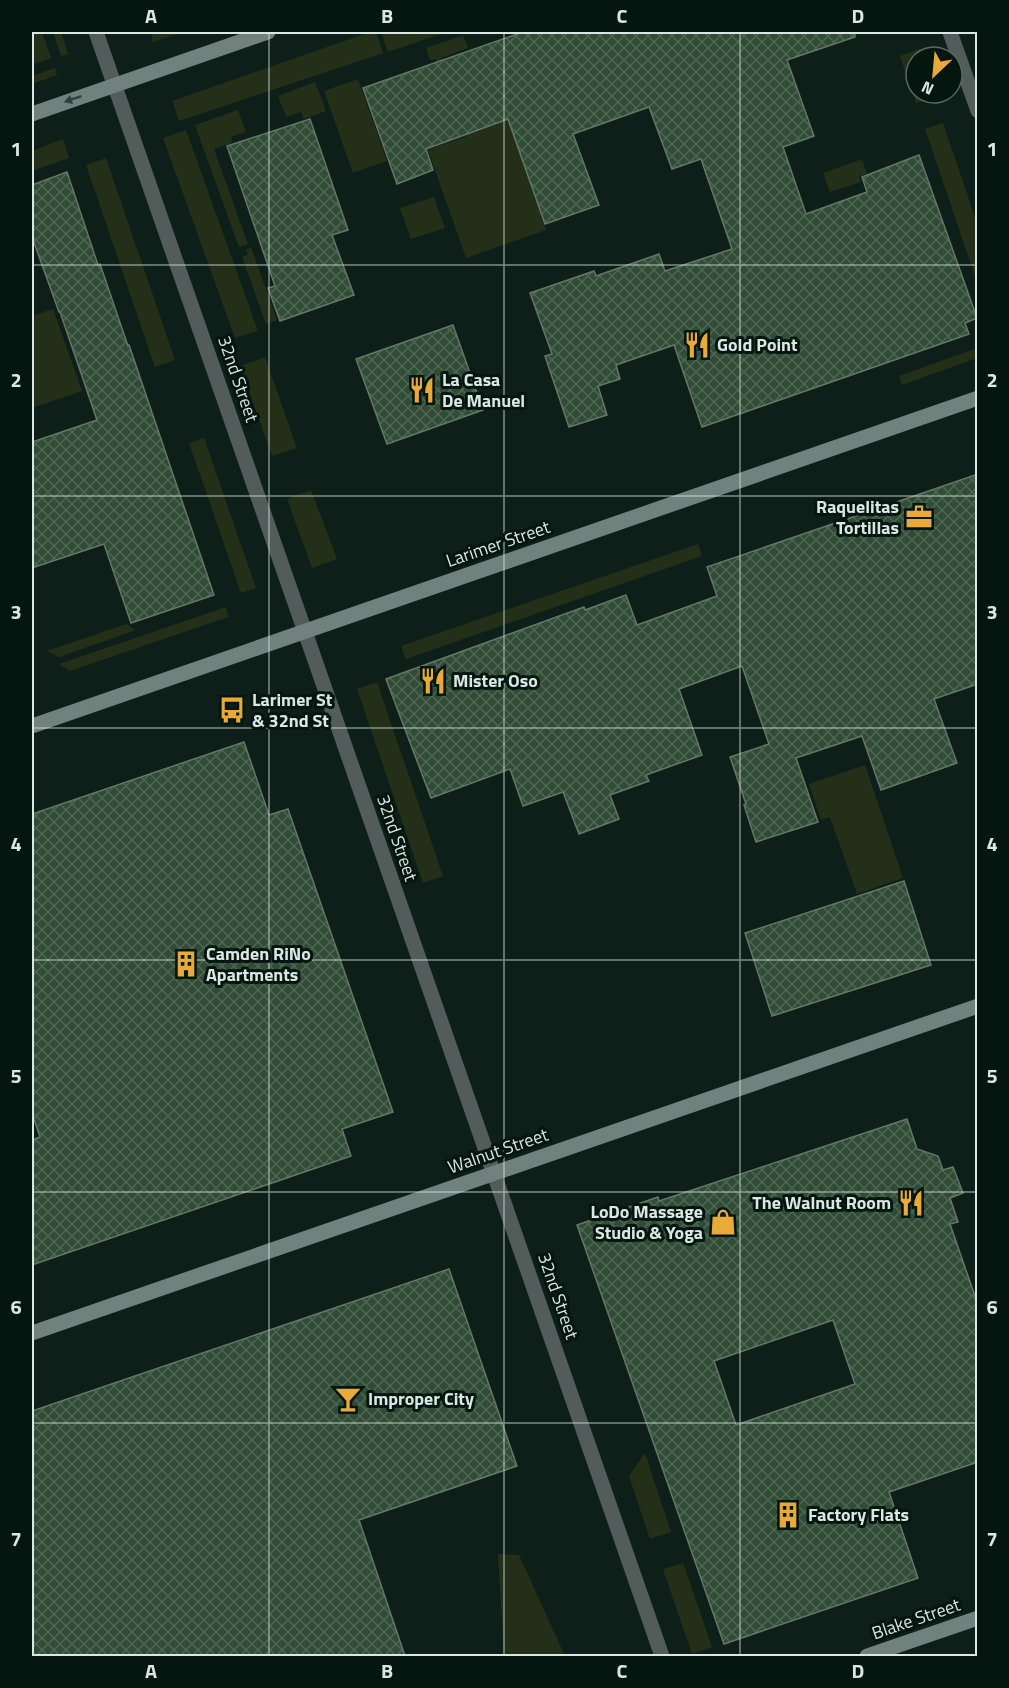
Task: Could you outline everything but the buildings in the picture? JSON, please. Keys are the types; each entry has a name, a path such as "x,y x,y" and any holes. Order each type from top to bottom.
{"street":[{"name":"32nd Street","path":"96,32 662,1656"},
{"path":"32,114 268,32"},
{"path":"950,32 978,111"},
{"name":"Larimer Street","path":"32,726 978,398"},
{"name":"Walnut Street","path":"32,1333 978,1006"},
{"name":"Blake Street","path":"867,1656 978,1618"}],"green space":[{"path":"32,32 42,32 51,58 32,65"},
{"path":"53,32 61,32 68,54 61,56"},
{"path":"183,32 153,42 151,33"},
{"path":"370,32 376,32 383,53 179,121 172,101"},
{"path":"381,32 447,32 388,52"},
{"path":"463,35 468,48 441,58 444,66 438,68 435,59 430,60 426,48"},
{"path":"904,55 904,68 900,56"},
{"path":"55,68 57,75 32,84 32,76"},
{"path":"358,79 387,161 353,173 324,91"},
{"path":"315,82 326,111 304,119 301,112 286,117 278,96"},
{"path":"504,103 546,230 466,258 428,150 467,136 462,122"},
{"path":"238,110 246,132 231,137 232,143 214,149 248,244 239,247 195,125"},
{"path":"943,123 977,223 977,282 925,129"},
{"path":"186,130 258,331 235,338 163,138"},
{"path":"63,139 69,158 32,171 32,151"},
{"path":"106,158 175,360 155,367 86,165"},
{"path":"862,159 867,174 859,176 861,182 830,192 823,173"},
{"path":"434,197 445,228 411,239 400,208"},
{"path":"251,247 277,320 266,324 242,257 248,255 246,250"},
{"path":"53,309 82,391 32,408 32,316"},
{"path":"977,348 977,358 902,385 899,376"},
{"path":"265,357 297,448 272,456 240,366"},
{"path":"204,438 256,588 241,593 189,443"},
{"path":"311,490 337,559 312,568 287,499"},
{"path":"698,544 702,556 406,659 401,646"},
{"path":"226,607 228,617 70,671 59,664"},
{"path":"126,624 136,630 59,657 47,651"},
{"path":"377,682 443,876 423,883 357,689"},
{"path":"865,765 903,878 857,894 830,817 821,820 809,784"},
{"path":"645,1453 671,1532 650,1539 629,1476"},
{"path":"498,1554 519,1555 565,1656 504,1656"},
{"path":"683,1563 712,1647 692,1654 663,1569"}],"place":[{"name":"Gold Point","path":"697,345"},
{"name":"La Casa De Manuel","path":"422,390"},
{"name":"Raquelitas Tortillas","path":"919,517"},
{"name":"Mister Oso","path":"433,681"},
{"name":"Larimer St & 32nd St","path":"232,710"},
{"name":"Camden RiNo Apartments","path":"186,964"},
{"name":"The Walnut Room","path":"911,1203"},
{"name":"LoDo Massage Studio & Yoga","path":"723,1222"},
{"name":"Improper City","path":"348,1399"},
{"name":"Factory Flats","path":"788,1515"}]}
